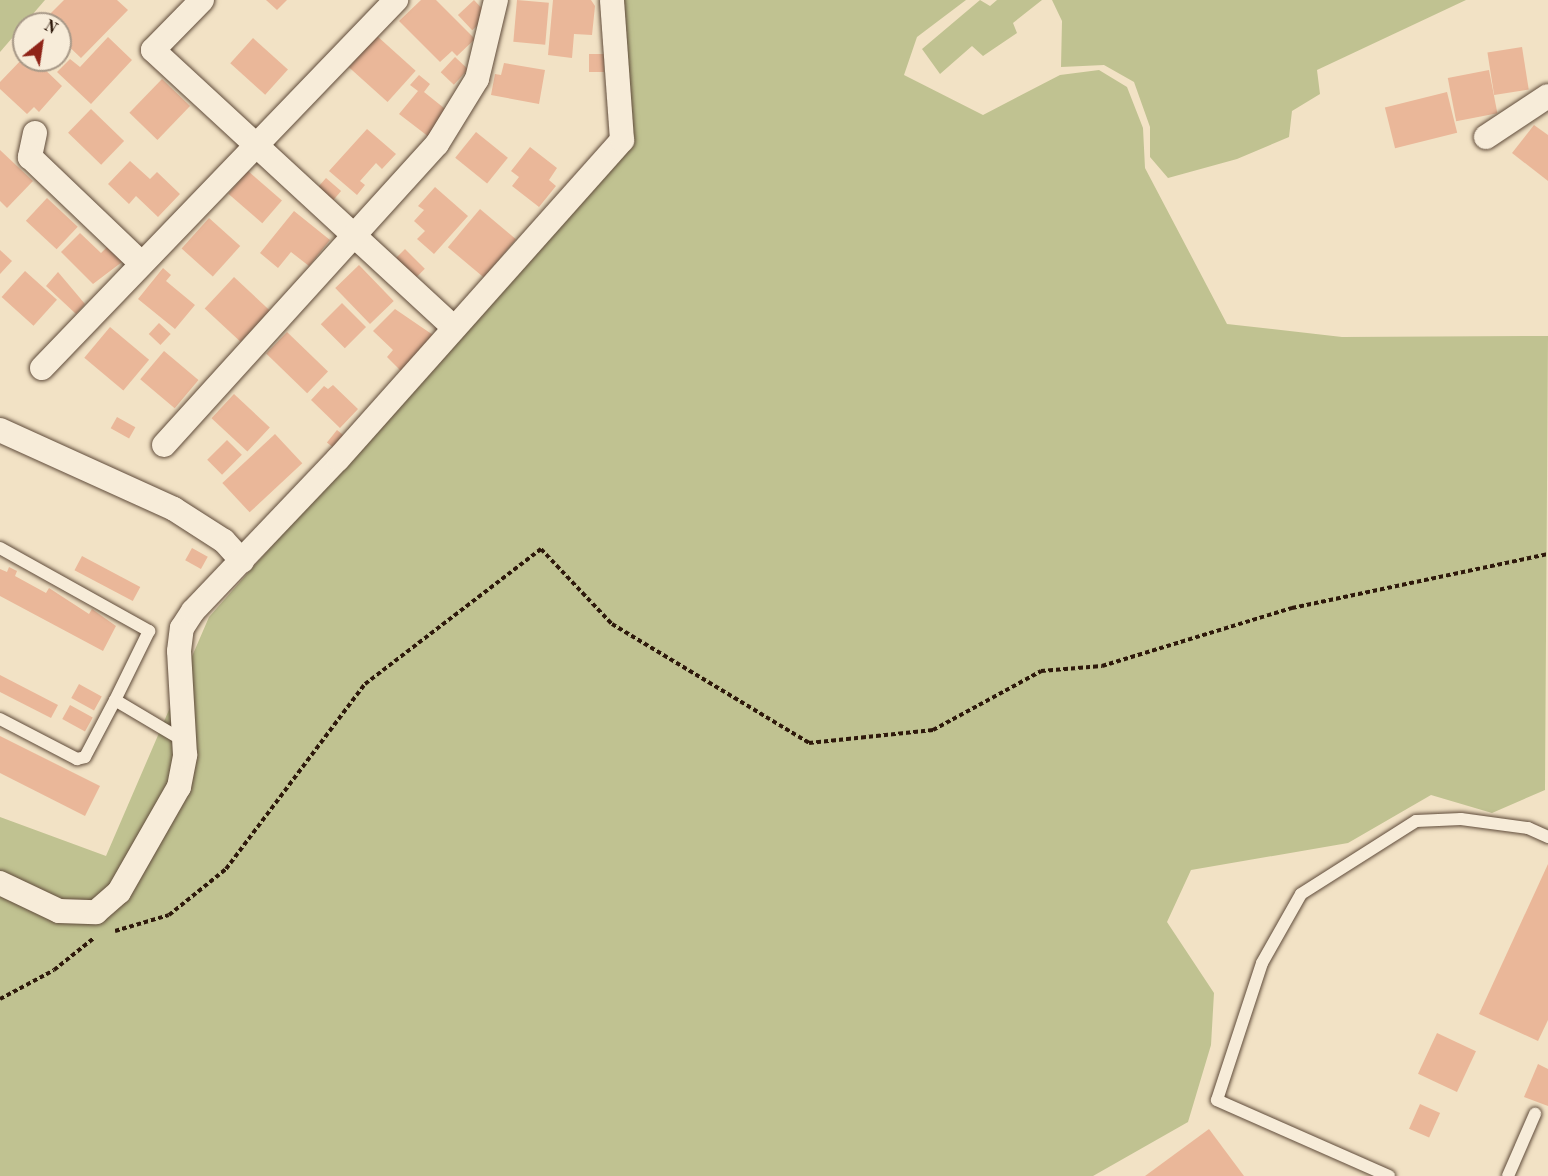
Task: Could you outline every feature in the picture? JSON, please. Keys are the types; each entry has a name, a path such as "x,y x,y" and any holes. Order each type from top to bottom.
{"street":[{"path":"202,0 153,50 257,148 356,235 452,327"},
{"path":"42,368 140,262 257,148 396,0"},
{"path":"164,445 437,144 477,79 496,0"},
{"path":"0,883 59,911 97,924 119,892 179,787 184,741 179,651 182,628 206,592 242,561 622,140 612,0"},
{"path":"1486,137 1548,96"},
{"path":"35,133 30,157 140,262"},
{"path":"0,430 174,509 224,541 242,561"}],"lane":[{"path":"0,548 149,631 84,757 76,759 0,719"},
{"path":"115,700 184,741"},
{"path":"1389,1176 1217,1100 1262,963 1301,894 1416,821 1461,819 1528,828 1548,837"},
{"path":"1508,1176 1535,1114"}],"path":[{"path":"0,999 54,970 97,924 169,915 226,869 365,684 541,549 612,624 809,743 933,730 1041,671 1102,666 1292,608 1548,554"}],"green space":[{"path":"0,0 45,0 35,12 12,12 12,38 0,52"},
{"path":"622,0 966,0 917,37 904,75 983,115 1060,75 1099,70 1127,87 1143,128 1145,168 1227,324 1342,337 1548,336 1545,790 1492,813 1431,795 1348,843 1191,870 1167,922 1214,993 1211,1045 1188,1122 1093,1176 0,1176 0,817 106,856 209,617 620,152"},
{"path":"980,0 990,6 997,0 1042,0 1013,23 1017,33 983,56 972,46 940,74 922,49"},
{"path":"1052,0 1466,0 1317,70 1320,94 1292,111 1289,137 1237,159 1168,178 1150,157 1150,127 1134,82 1104,65 1061,67 1062,21"}],"building":[{"path":"64,0 117,0 128,10 81,58 72,49 72,12 52,12"},
{"path":"266,0 287,0 277,10"},
{"path":"421,0 436,0 475,39 457,56 452,51 440,62 399,21"},
{"path":"474,0 488,15 472,30 458,15"},
{"path":"517,0 549,3 545,45 513,42"},
{"path":"553,0 591,0 595,6 592,35 574,34 572,58 548,55"},
{"path":"377,36 416,71 388,102 349,67"},
{"path":"108,37 132,60 91,104 57,72 72,72 72,61 80,67"},
{"path":"253,38 288,69 265,95 230,63"},
{"path":"1522,47 1529,89 1494,95 1487,52"},
{"path":"589,54 604,54 604,72 589,72"},
{"path":"455,57 468,69 454,85 441,72"},
{"path":"504,63 545,70 539,104 491,95 495,74 501,75"},
{"path":"12,70 12,72 47,72 62,86 39,112 34,107 27,114 0,89 0,82"},
{"path":"1489,70 1497,113 1456,121 1448,78"},
{"path":"419,75 430,84 424,92 449,112 429,137 399,114 418,91 410,85"},
{"path":"162,79 190,106 157,140 129,113"},
{"path":"1447,92 1457,133 1395,148 1385,107"},
{"path":"91,109 124,141 101,165 68,133"},
{"path":"1534,125 1548,135 1548,181 1512,153"},
{"path":"367,129 396,154 382,169 376,163 360,181 365,185 357,195 329,171"},
{"path":"476,132 508,158 487,183 455,158"},
{"path":"530,147 557,168 549,180 556,186 539,207 512,186 519,177 511,171"},
{"path":"0,150 33,181 7,208 0,201"},
{"path":"130,161 150,179 157,172 180,194 158,217 136,196 129,204 108,184"},
{"path":"248,171 282,201 262,223 228,194"},
{"path":"326,178 341,191 333,201 317,188"},
{"path":"435,187 468,216 434,254 417,239 425,231 414,221 424,210 418,206"},
{"path":"47,198 78,227 57,249 26,221"},
{"path":"480,209 516,239 484,278 448,247"},
{"path":"294,211 330,240 309,266 291,252 278,268 260,253"},
{"path":"209,218 240,246 213,277 182,248"},
{"path":"80,233 101,253 107,247 122,262 93,284 61,252"},
{"path":"405,249 425,269 414,279 394,260"},
{"path":"0,250 12,261 0,274"},
{"path":"359,265 394,301 370,324 335,288"},
{"path":"163,268 171,275 166,281 195,305 175,329 138,299"},
{"path":"25,271 57,300 34,326 2,297"},
{"path":"58,272 85,304 76,314 46,286"},
{"path":"234,277 270,310 241,342 205,308"},
{"path":"342,303 366,327 345,348 321,324"},
{"path":"395,309 436,337 402,372 387,357 393,350 373,331"},
{"path":"159,323 171,334 160,345 149,334"},
{"path":"110,327 149,360 123,390 84,358"},
{"path":"287,332 328,372 307,393 266,354"},
{"path":"164,351 198,380 175,408 140,379"},
{"path":"333,385 358,409 340,428 311,400 324,386 328,389"},
{"path":"234,394 270,427 247,452 211,418"},
{"path":"117,417 135,427 129,439 111,428"},
{"path":"337,430 348,439 338,451 327,442"},
{"path":"275,434 302,463 250,512 222,483"},
{"path":"227,440 242,455 222,475 207,460"},
{"path":"192,548 208,557 201,569 185,560"},
{"path":"82,556 140,587 133,601 74,570"},
{"path":"9,567 17,571 15,576 46,593 49,588 89,614 92,609 116,626 103,651 0,596 0,569 7,572"},
{"path":"0,675 58,705 51,718 0,692"},
{"path":"79,684 102,697 94,711 71,698"},
{"path":"70,705 93,718 85,732 62,719"},
{"path":"0,736 100,786 85,816 0,773"},
{"path":"1548,864 1548,1020 1538,1041 1479,1014"},
{"path":"1437,1033 1476,1051 1457,1092 1418,1074"},
{"path":"1538,1064 1548,1069 1548,1106 1524,1097"},
{"path":"1420,1104 1440,1113 1429,1138 1409,1129"},
{"path":"1209,1129 1244,1176 1145,1176"}]}
